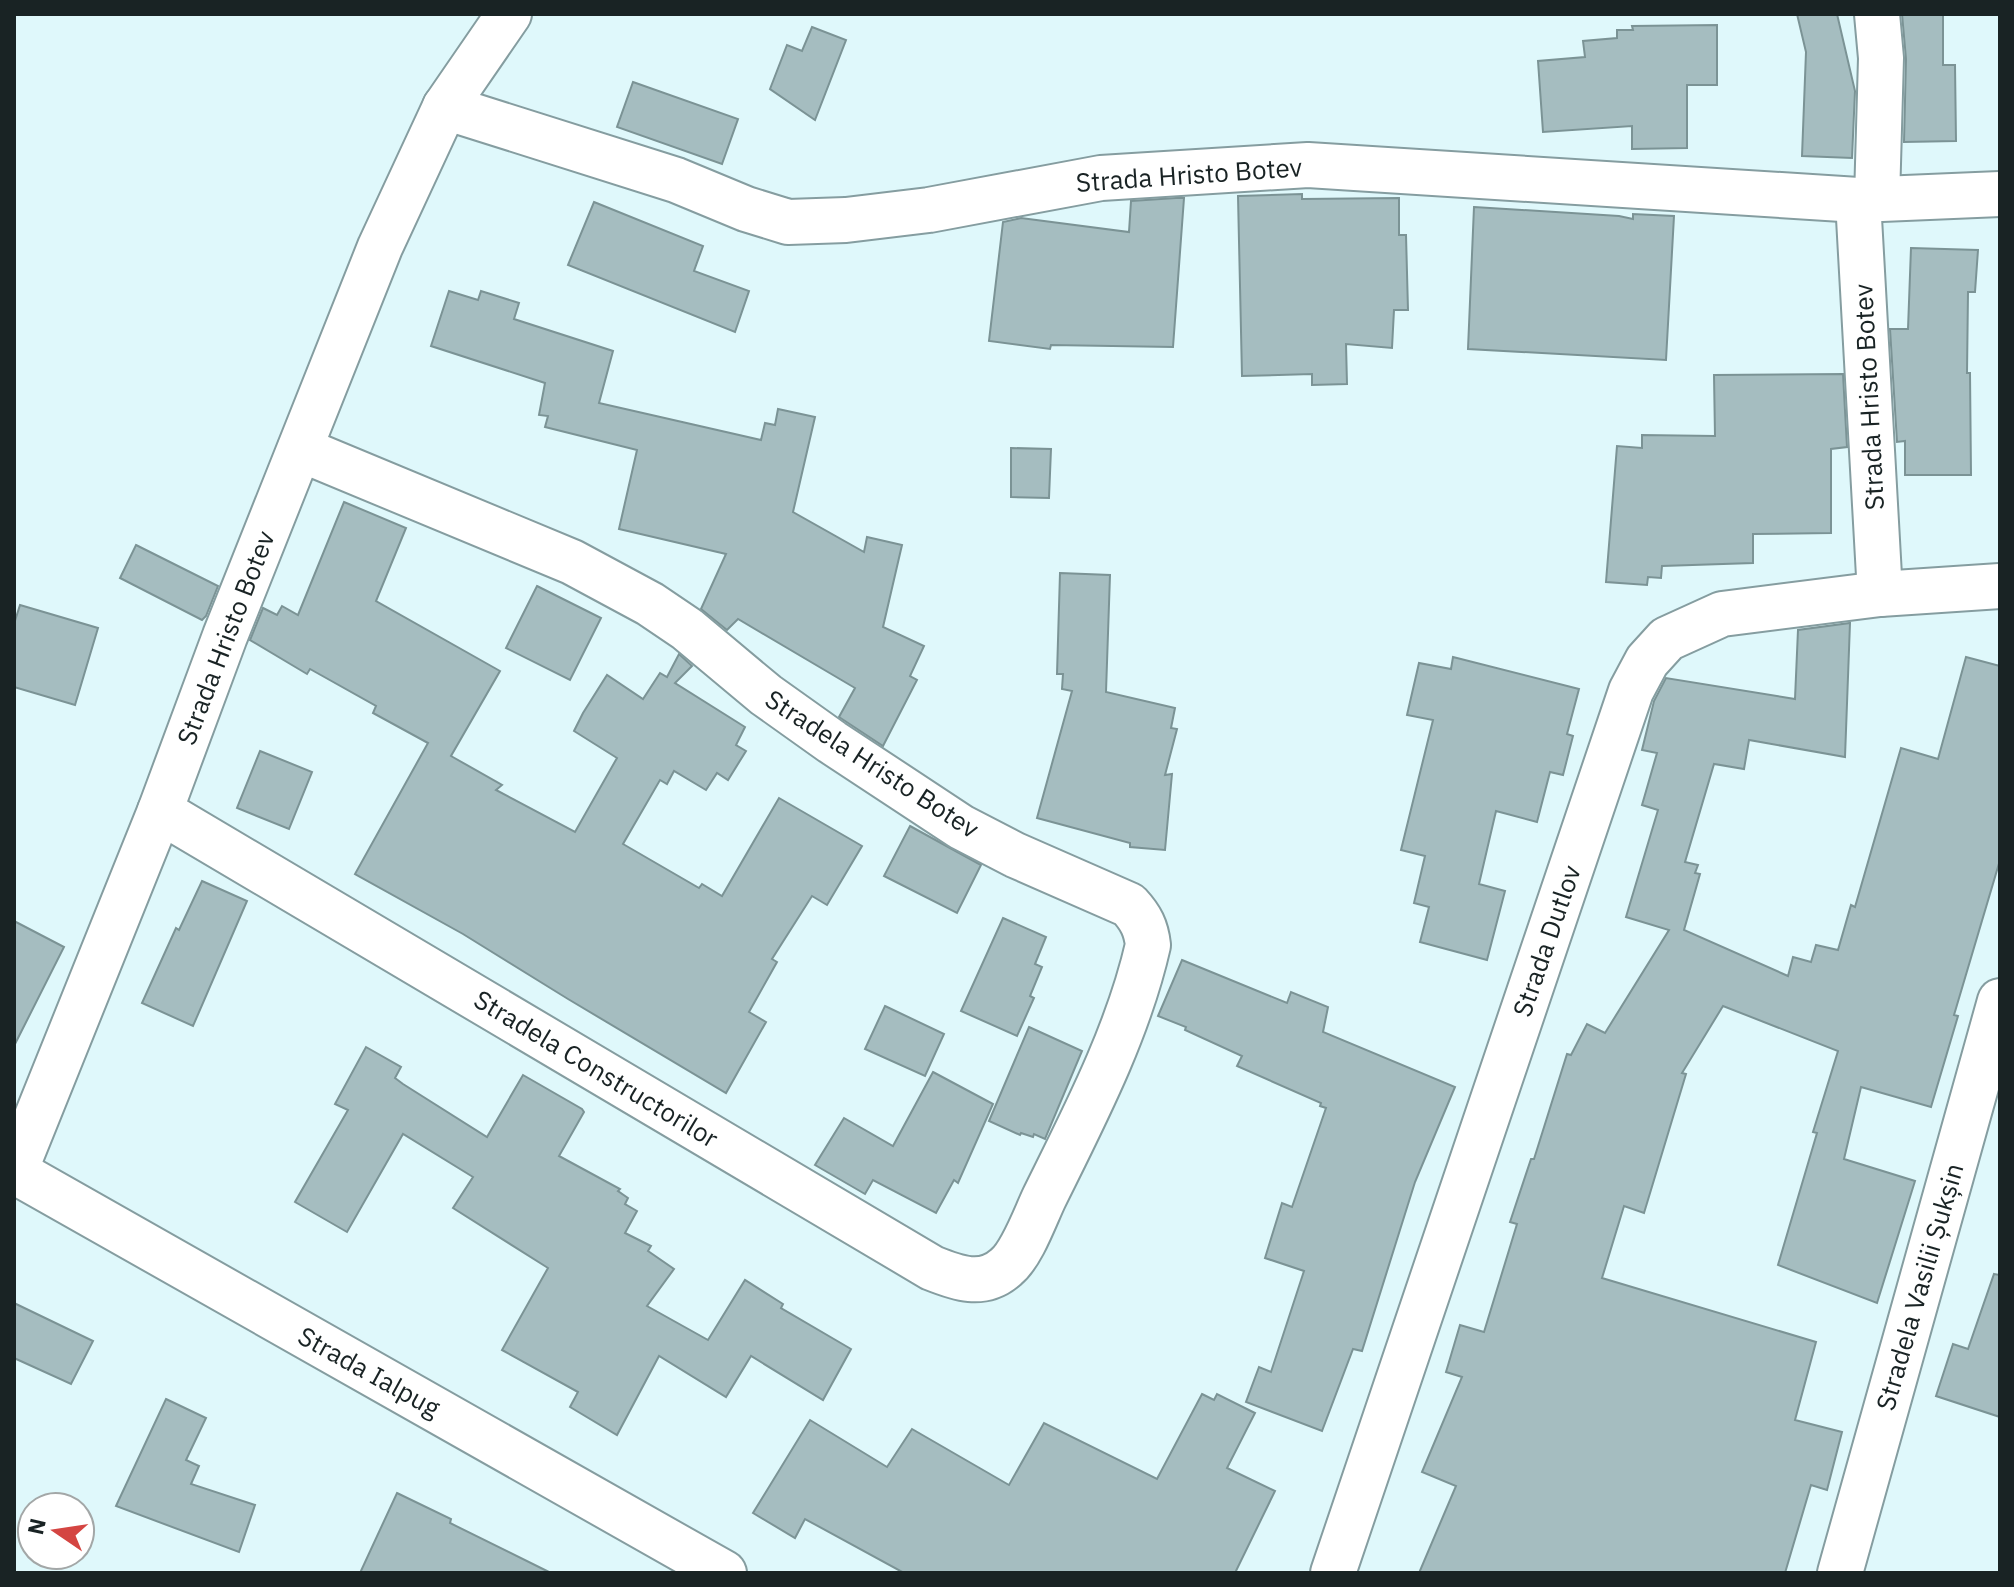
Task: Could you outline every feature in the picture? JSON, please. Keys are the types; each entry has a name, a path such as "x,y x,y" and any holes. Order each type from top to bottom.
{"street":[{"name":"Strada Hristo Botev","path":"14,1171 160,811 225,636 380,247 445,107 509,14"},
{"name":"Strada Hristo Botev","path":"1877,14 1881,58 1868,200 1880,594"},
{"name":"Strada Hristo Botev","path":"445,107 676,180 746,209 788,222 846,220 929,210 1101,178 1308,165 1868,200 2000,194"},
{"name":"Stradela Hristo Botev","path":"300,449 572,562 650,604 687,629 766,695 961,827 1015,855 1129,905 1146,930 1148,945 1134,993 1074,1138 1026,1237"},
{"name":"Strada Dutlov","path":"1333,1573 1626,706 1647,661 1667,639 1722,614 1880,594 2000,586"},
{"name":"Stradela Constructorilor","path":"160,811 932,1268 962,1280 988,1277 1007,1267 1026,1237"},
{"name":"Stradela Vasilii Șukșin","path":"1840,1573 2000,1001"},
{"name":"Strada Ialpug","path":"14,1171 724,1573"}],"building":[{"path":"1797,14 1837,14 1855,91 1852,158 1802,156 1806,52"},
{"path":"1902,14 1943,14 1943,65 1955,65 1956,141 1904,142 1906,59"},
{"path":"1717,25 1717,85 1687,85 1687,148 1632,149 1632,126 1543,132 1538,61 1585,57 1583,41 1617,38 1617,30 1633,30 1632,26"},
{"path":"812,27 846,40 815,120 770,89 787,45 802,51"},
{"path":"633,82 738,119 722,164 617,127"},
{"path":"1302,194 1302,199 1399,198 1399,235 1406,235 1408,310 1394,310 1392,348 1346,344 1347,384 1312,385 1312,374 1242,376 1238,196"},
{"path":"1184,198 1173,347 1051,345 1050,349 989,341 1003,222 1021,218 1129,232 1131,201"},
{"path":"594,202 703,246 694,271 749,291 735,332 568,265"},
{"path":"1474,207 1633,219 1633,214 1674,216 1666,360 1468,349"},
{"path":"1911,248 1978,250 1975,292 1968,292 1971,475 1905,475 1905,441 1897,442 1890,329 1908,329"},
{"path":"449,291 478,300 481,291 519,303 514,319 613,351 599,403 761,440 765,423 775,425 778,409 815,417 793,512 864,552 867,537 902,545 883,627 924,646 910,676 917,680 883,746 839,717 855,688 738,619 727,630 701,609 726,554 619,529 637,450 545,427 548,416 539,415 545,383 431,346"},
{"path":"1843,374 1847,447 1831,449 1831,533 1753,534 1753,563 1662,566 1661,578 1648,577 1647,585 1606,582 1617,446 1642,448 1642,435 1715,436 1714,375"},
{"path":"1011,448 1051,449 1049,498 1011,497"},
{"path":"344,502 406,528 376,601 500,671 451,756 502,785 496,790 575,832 617,758 574,731 583,713 607,675 643,699 660,673 667,677 679,654 692,666 675,683 745,727 736,745 746,751 728,780 717,773 706,790 674,771 667,784 660,780 623,844 699,888 702,884 722,896 779,798 862,846 827,905 812,896 772,959 777,962 749,1012 766,1022 726,1093 463,934 355,874 428,743 373,713 376,706 310,669 307,674 250,640 263,608 277,615 282,606 298,615"},
{"path":"136,545 218,586 202,620 120,578"},
{"path":"1060,573 1110,575 1106,692 1175,708 1171,728 1177,729 1165,775 1172,774 1165,850 1130,847 1130,843 1037,818 1072,691 1062,689 1063,674 1057,674"},
{"path":"537,586 601,618 570,680 506,648"},
{"path":"20,605 98,628 75,705 14,687 14,624"},
{"path":"1850,623 1845,757 1749,740 1744,769 1714,764 1685,862 1698,865 1695,873 1700,874 1684,930 1788,976 1793,957 1811,962 1816,945 1838,950 1851,905 1855,907 1901,748 1938,759 1966,657 2000,666 2000,860 1954,1015 1958,1016 1931,1107 1861,1087 1844,1159 1915,1181 1877,1303 1778,1265 1838,1051 1723,1006 1682,1073 1686,1074 1644,1213 1624,1206 1602,1278 1816,1342 1795,1420 1842,1432 1827,1490 1811,1485 1785,1573 1419,1573 1456,1486 1422,1472 1462,1377 1446,1372 1460,1325 1484,1332 1517,1224 1510,1222 1531,1159 1534,1159 1567,1054 1571,1055 1587,1024 1605,1033 1669,930 1626,917 1658,810 1642,805 1657,753 1642,750 1654,701 1666,678 1795,699 1798,630"},
{"path":"1453,657 1579,689 1567,734 1573,736 1563,775 1550,772 1537,822 1496,811 1479,884 1505,891 1487,960 1420,942 1429,907 1414,903 1425,856 1401,850 1433,720 1407,715 1419,663 1451,669"},
{"path":"260,751 312,772 289,829 237,808"},
{"path":"910,826 981,865 957,913 884,876"},
{"path":"202,881 247,901 193,1026 142,1003 176,928 179,930"},
{"path":"1003,918 1046,937 1035,964 1042,967 1030,996 1034,998 1017,1036 961,1011"},
{"path":"14,921 64,947 14,1046"},
{"path":"1182,960 1287,1003 1291,992 1328,1007 1323,1032 1455,1087 1415,1182 1362,1351 1353,1349 1322,1431 1246,1402 1259,1367 1271,1372 1304,1271 1265,1258 1282,1203 1292,1207 1326,1108 1237,1066 1242,1056 1158,1016"},
{"path":"885,1006 944,1034 925,1076 865,1049"},
{"path":"1029,1027 1082,1051 1045,1139 1034,1134 1033,1137 1020,1135 989,1121"},
{"path":"366,1047 401,1067 395,1078 403,1084 487,1137 523,1075 582,1109 584,1112 559,1156 620,1189 618,1191 628,1198 625,1204 637,1211 625,1233 651,1246 648,1251 674,1269 647,1306 708,1340 745,1280 783,1304 781,1308 851,1349 823,1400 751,1356 726,1397 659,1356 617,1435 570,1407 578,1392 502,1350 548,1268 453,1208 473,1177 403,1134 347,1232 295,1202 348,1110 335,1104"},
{"path":"933,1072 993,1104 958,1183 954,1180 936,1213 873,1180 865,1194 815,1165 844,1118 893,1146"},
{"path":"1994,1274 2000,1275 2000,1417 1936,1396 1953,1344 1968,1349"},
{"path":"14,1303 93,1341 71,1384 14,1358"},
{"path":"1202,1394 1214,1400 1217,1394 1255,1413 1227,1468 1275,1491 1235,1573 904,1573 805,1519 795,1538 753,1513 810,1420 887,1467 912,1429 1009,1485 1044,1423 1157,1479"},
{"path":"166,1399 206,1418 186,1460 199,1466 191,1484 255,1505 239,1552 116,1506"},
{"path":"397,1493 451,1519 450,1523 551,1573 360,1573"}]}
